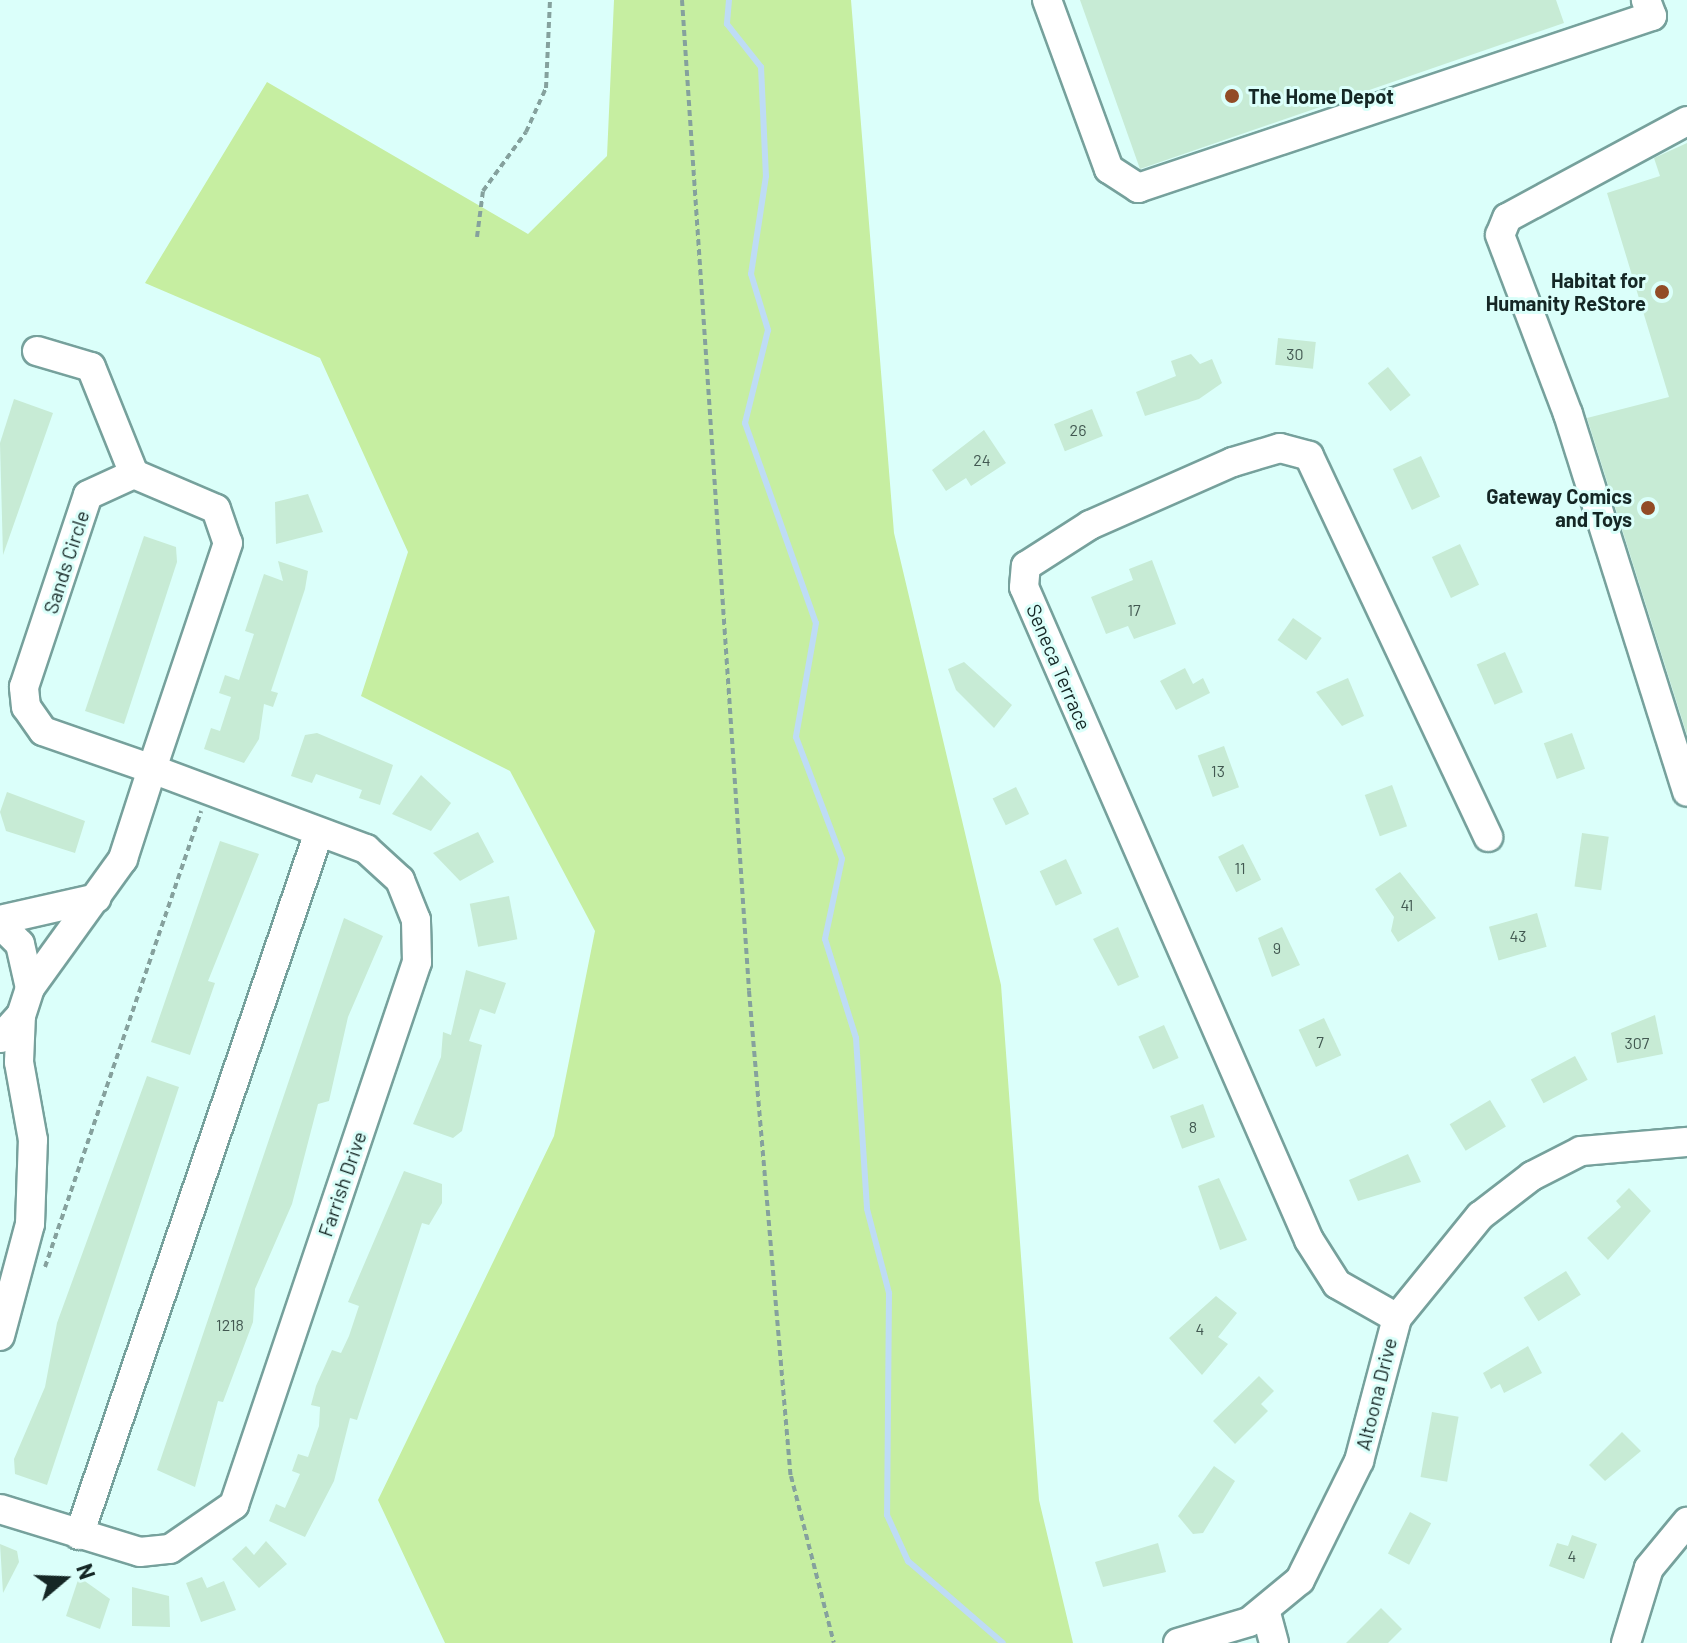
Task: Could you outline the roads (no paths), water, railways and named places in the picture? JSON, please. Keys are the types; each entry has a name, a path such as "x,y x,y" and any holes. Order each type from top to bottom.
{"street":[{"path":"1047,0 1109,169 1138,188 1652,16 1646,0"},
{"path":"1687,121 1507,218 1500,235 1568,414 1687,792"},
{"path":"0,1336 30,1224 33,1140 19,1062 21,1015 30,988 123,859 228,543 216,509 134,474 91,367 37,351"},
{"name":"Seneca Terrace","path":"1397,1318 1337,1284 1309,1240 1024,587 1026,566 1090,525 1233,462 1280,448 1309,456 1488,837"},
{"name":"Sands Circle","path":"134,474 88,495 24,687 26,707 43,731 152,769"},
{"name":"Farrish Drive","path":"0,1509 140,1552 170,1549 234,1505 417,962 416,920 400,880 366,849 152,769"},
{"path":"79,1535 319,832"},
{"path":"30,988 20,944 0,922 97,898"},
{"path":"0,1038 21,1015"},
{"name":"Altoona Drive","path":"1178,1643 1266,1613 1300,1580 1359,1461 1397,1318 1471,1225 1553,1163 1620,1143 1687,1142"},
{"path":"1626,1643 1649,1568 1687,1522"},
{"path":"1266,1613 1274,1643"}],"waterway":[{"path":"729,0 727,24 761,67 766,176 751,274 768,330 745,423 816,623 796,737 842,859 825,939 856,1038 867,1209 889,1293 887,1515 908,1561 1003,1643"}],"place":[{"name":"The Home Depot","path":"1232,96"},
{"name":"Habitat for Humanity ReStore","path":"1662,292"},
{"name":"Gateway Comics and Toys","path":"1648,508"}]}
